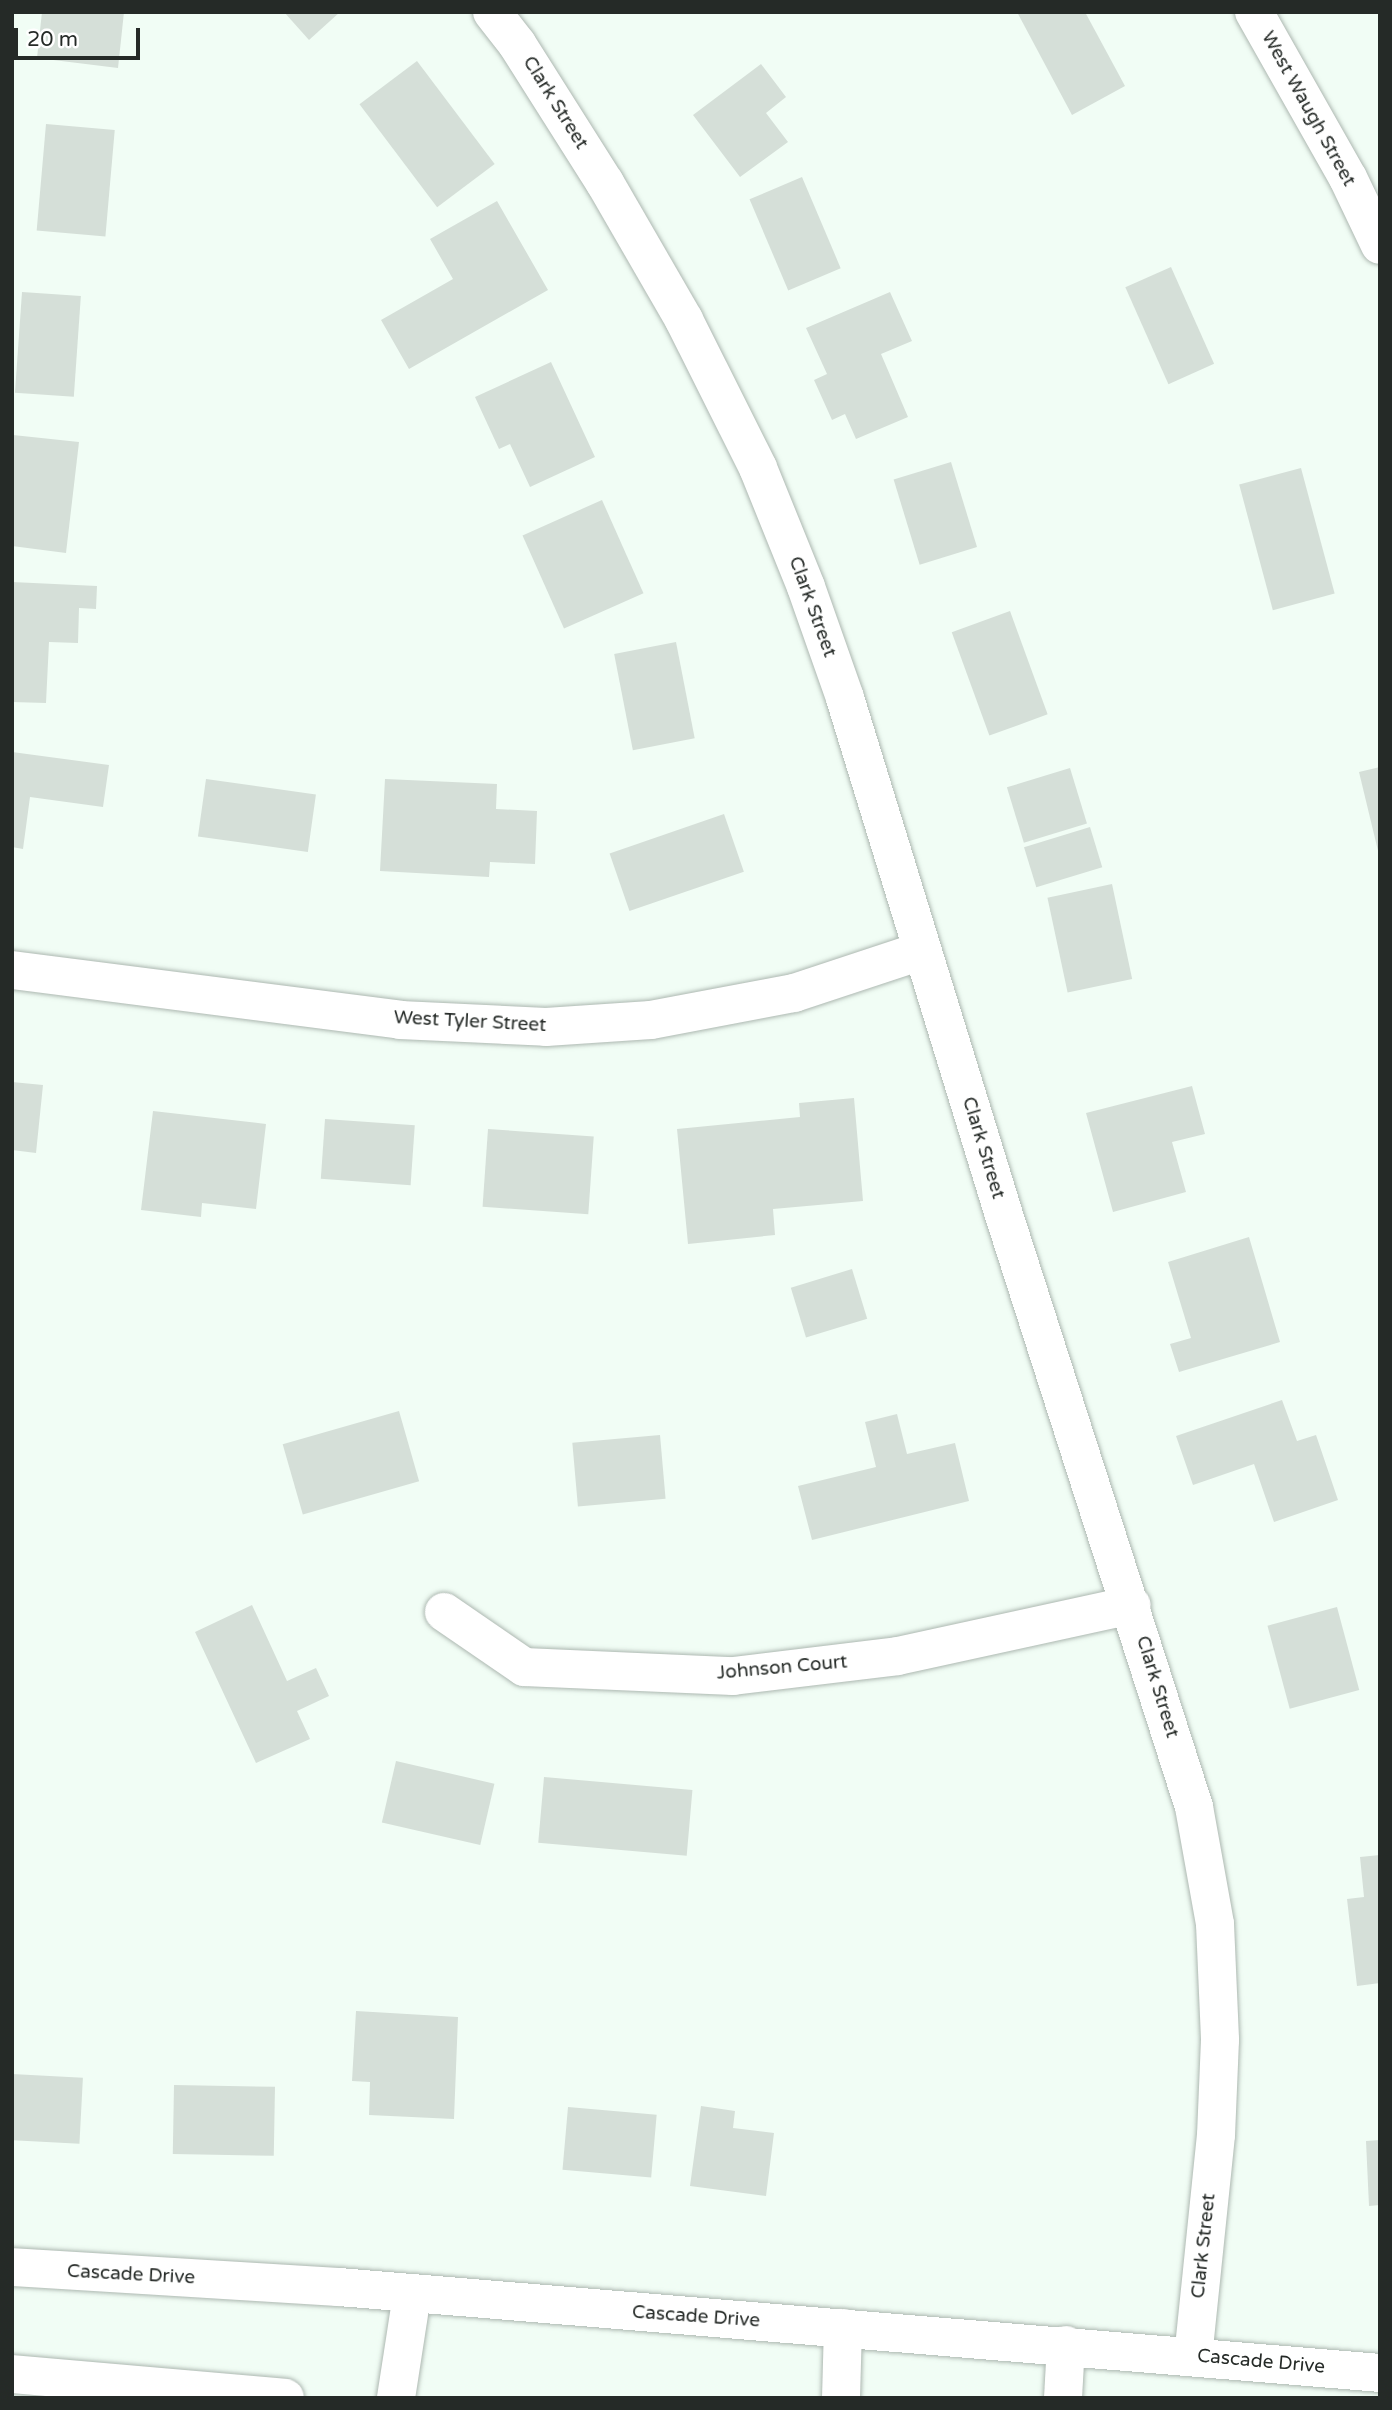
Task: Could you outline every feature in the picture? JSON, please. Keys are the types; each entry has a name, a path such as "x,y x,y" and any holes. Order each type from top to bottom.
{"street":[{"name":"Clark Street","path":"492,12 517,44 612,195 684,320 758,468 806,587 845,698 921,951 1194,1807 1214,1924 1220,2040 1216,2135 1193,2356"},
{"name":"West Waugh Street","path":"1254,12 1348,178 1380,245"},
{"name":"West Tyler Street","path":"12,970 400,1020 546,1027 651,1020 781,995 921,951"},
{"name":"Johnson Court","path":"444,1612 524,1667 733,1676 898,1656 1131,1605"},
{"name":"Cascade Drive","path":"12,2267 339,2287 1380,2373"},
{"path":"396,2398 412,2295"},
{"path":"841,2398 843,2328"},
{"path":"1063,2398 1066,2345"},
{"path":"12,2374 285,2398"}],"building":[{"path":"42,12 124,12 118,68 37,58"},
{"path":"284,12 340,12 309,40"},
{"path":"1017,12 1085,12 1125,86 1072,115"},
{"path":"417,61 495,164 437,207 359,104"},
{"path":"761,64 786,97 766,113 788,142 740,177 693,115"},
{"path":"46,124 115,130 105,237 37,231"},
{"path":"802,177 841,268 788,290 750,199"},
{"path":"497,201 548,290 409,369 381,320 453,279 430,239"},
{"path":"1171,267 1214,364 1168,384 1125,287"},
{"path":"22,292 81,296 74,397 15,393"},
{"path":"890,292 912,341 881,354 908,417 856,439 845,414 832,420 814,380 827,374 806,328"},
{"path":"551,362 595,457 530,487 510,444 499,449 475,397"},
{"path":"13,435 79,442 66,553 12,546"},
{"path":"951,462 977,547 920,565 894,480"},
{"path":"1301,468 1335,594 1273,610 1239,485"},
{"path":"602,500 643,593 564,629 523,535"},
{"path":"12,582 97,586 96,609 79,608 78,643 49,642 46,703 12,702"},
{"path":"1010,611 1048,714 989,736 952,632"},
{"path":"676,642 695,738 633,750 614,654"},
{"path":"12,752 109,765 103,807 30,797 23,849 12,847"},
{"path":"1380,767 1380,855 1379,855 1359,772"},
{"path":"1070,768 1087,823 1024,843 1007,787"},
{"path":"206,779 316,794 308,852 198,836"},
{"path":"385,779 497,784 496,809 537,811 535,864 490,862 489,877 380,871"},
{"path":"724,814 744,872 629,911 610,853"},
{"path":"1090,827 1102,867 1036,887 1024,847"},
{"path":"1112,884 1132,979 1068,993 1047,898"},
{"path":"12,1082 43,1085 36,1153 12,1150"},
{"path":"1192,1086 1205,1134 1172,1142 1186,1192 1113,1212 1086,1113"},
{"path":"854,1098 863,1201 773,1209 775,1235 688,1244 677,1129 800,1117 799,1103"},
{"path":"153,1111 266,1124 256,1209 202,1203 201,1217 141,1210"},
{"path":"325,1119 415,1125 411,1185 321,1179"},
{"path":"488,1129 594,1136 588,1214 483,1207"},
{"path":"1249,1237 1280,1342 1179,1372 1170,1344 1191,1338 1168,1262"},
{"path":"852,1269 867,1319 806,1337 791,1288"},
{"path":"1282,1400 1297,1441 1316,1435 1338,1500 1274,1522 1254,1464 1193,1485 1176,1436"},
{"path":"399,1411 419,1481 303,1515 283,1444"},
{"path":"897,1414 907,1454 955,1443 969,1501 812,1540 798,1486 876,1467 865,1422"},
{"path":"660,1435 666,1499 578,1506 572,1443"},
{"path":"252,1605 287,1681 316,1668 329,1696 297,1711 310,1739 256,1763 195,1632"},
{"path":"1337,1607 1359,1690 1290,1709 1267,1626"},
{"path":"396,1761 494,1784 480,1845 382,1822"},
{"path":"544,1777 692,1790 687,1856 538,1843"},
{"path":"1380,1855 1380,1983 1357,1986 1347,1899 1364,1897 1360,1857"},
{"path":"356,2011 458,2017 454,2119 369,2115 370,2082 352,2081"},
{"path":"12,2074 83,2078 79,2144 12,2140"},
{"path":"174,2085 275,2087 274,2156 173,2154"},
{"path":"701,2106 735,2111 733,2128 774,2133 766,2196 690,2186"},
{"path":"568,2107 657,2115 651,2178 563,2170"},
{"path":"1380,2140 1380,2205 1369,2206 1366,2141"}]}
